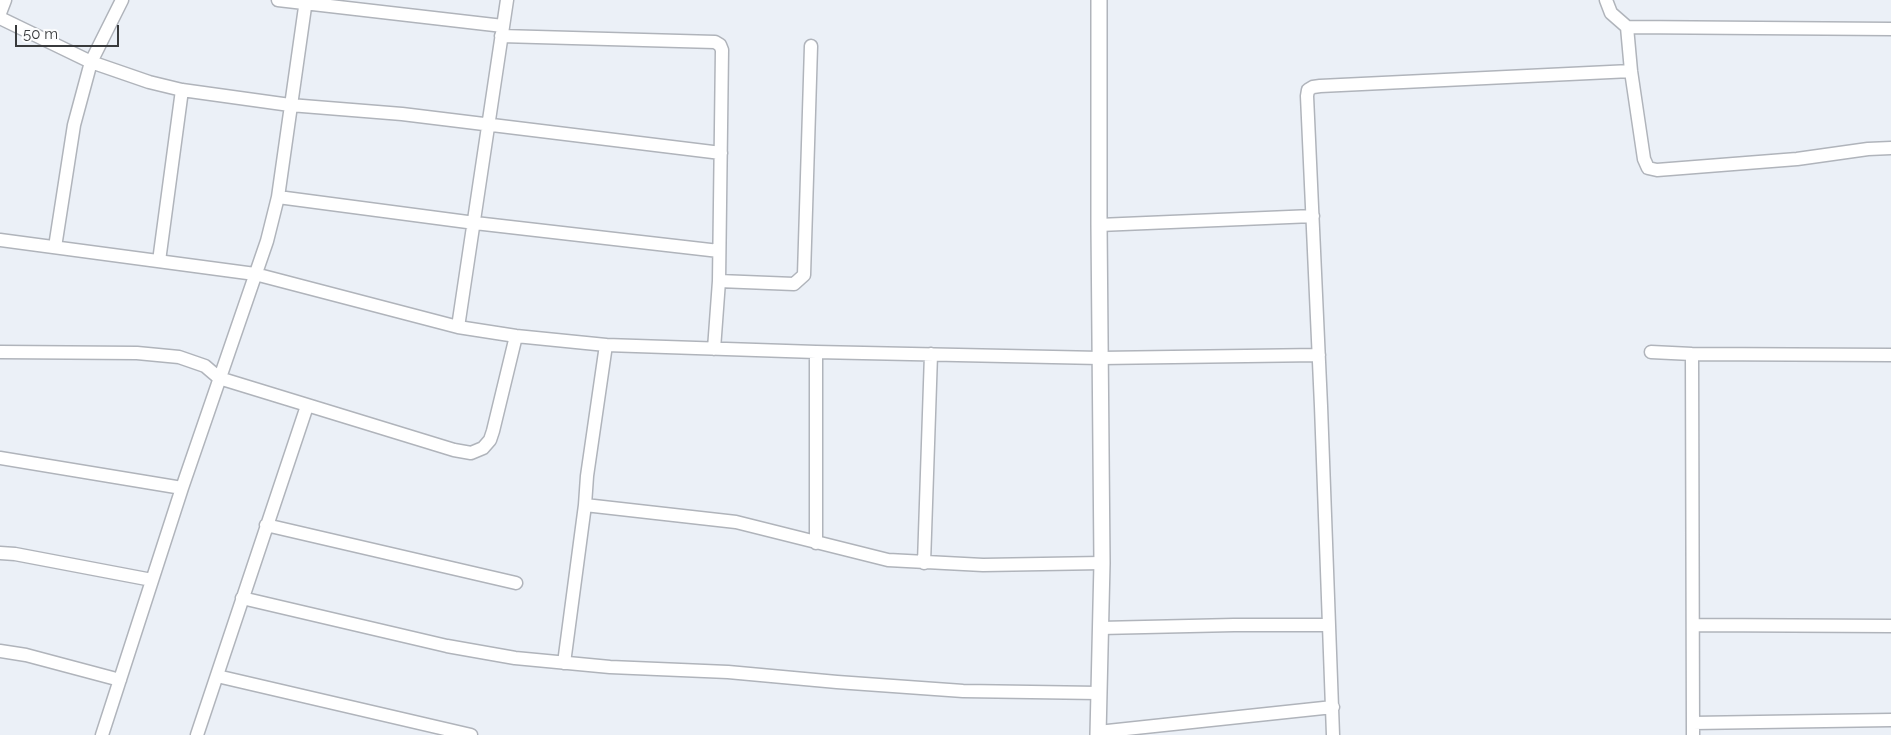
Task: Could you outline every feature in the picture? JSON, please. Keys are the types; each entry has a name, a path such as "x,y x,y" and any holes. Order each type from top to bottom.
{"street":[{"path":"0,13 5,0"},
{"path":"55,247 71,141 91,62 122,0"},
{"path":"278,0 306,2 502,31 715,42 720,45 722,50 720,251 714,349"},
{"path":"458,327 490,124 507,0"},
{"path":"1099,0 1102,563 1098,733 1333,707"},
{"path":"1606,0 1611,13 1627,27 1891,29"},
{"path":"102,735 182,488 267,241 278,197 306,2"},
{"path":"0,18 91,62 149,82 182,90 290,105 402,114 721,153"},
{"path":"1627,27 1631,71 1645,165 1651,170 1797,159 1891,148"},
{"path":"719,281 794,284 804,275 811,46"},
{"path":"1333,735 1308,90 1313,87 1631,71"},
{"path":"159,261 182,90"},
{"path":"278,197 475,223 720,251"},
{"path":"1099,225 1313,216"},
{"path":"0,240 255,274 458,327 516,336 606,345 1100,358 1319,356"},
{"path":"0,352 137,353 179,357 205,366 219,378 454,450 471,453 483,448 490,440 516,336"},
{"path":"564,663 586,505 587,476 606,345"},
{"path":"816,352 816,543"},
{"path":"1651,352 1891,355"},
{"path":"924,563 931,354"},
{"path":"1692,354 1693,729 1891,720"},
{"path":"197,735 307,406"},
{"path":"0,458 182,488"},
{"path":"586,505 736,522 888,560 983,565 1102,563"},
{"path":"266,525 516,583"},
{"path":"0,553 16,554 152,580"},
{"path":"242,598 447,646 515,658 564,663 728,672 963,691 1099,693"},
{"path":"1100,628 1329,625"},
{"path":"1693,625 1891,626"},
{"path":"0,651 26,655 120,680"},
{"path":"217,676 471,735"}]}
